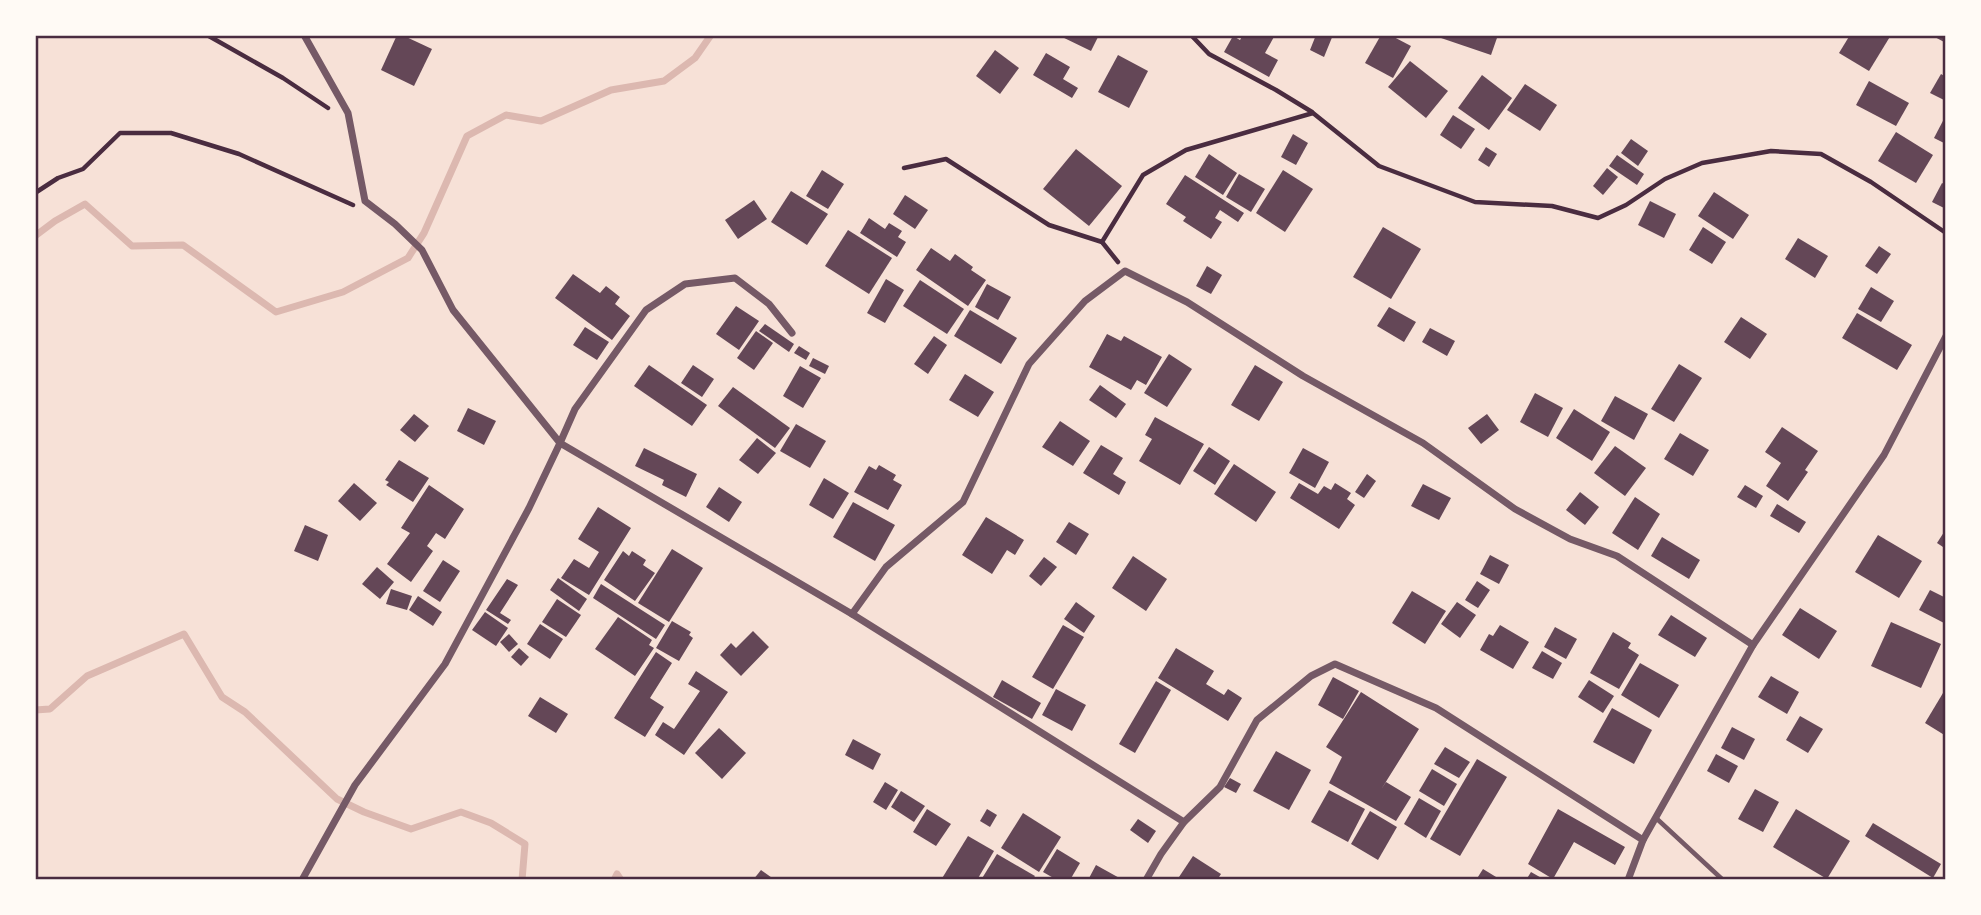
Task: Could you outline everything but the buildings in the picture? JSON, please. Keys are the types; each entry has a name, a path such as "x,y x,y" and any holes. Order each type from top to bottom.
{"street":[{"path":"304,35 348,113 365,201 422,250 453,310 559,443 852,614 1184,822"},
{"path":"852,614 887,566 963,502 1029,364 1085,301 1125,271 1187,302 1303,376 1423,443 1515,509 1570,539 1617,556 1753,645"},
{"path":"302,880 355,785 445,664 529,508 575,409 646,310 685,284 735,278 769,304 792,333"},
{"path":"1628,880 1643,840 1753,645 1884,455 1946,336"},
{"path":"1146,880 1184,822 1220,787 1257,720 1311,676 1335,664 1436,708 1643,840"}],"lane":[{"path":"1655,818 1723,880"}],"path":[{"path":"207,35 283,78 349,122"},
{"path":"1191,35 1209,54 1313,113 1379,166 1475,202 1552,206 1598,218 1626,205 1665,179 1702,163 1771,151 1821,154 1871,182 1946,233"},
{"path":"1102,242 1143,176 1186,150 1313,113"},
{"path":"35,193 58,178 83,169 120,132 171,133 239,154 359,208"},
{"path":"904,168 946,159 1049,225 1102,242 1125,271"}],"waterway":[{"path":"35,236 85,204 132,246 183,245 276,312 343,292 408,258 424,233 467,136 506,115 541,121 611,90 664,81 695,58 711,35"},
{"path":"35,710 50,709 87,676 184,634 222,697 245,712 337,799 411,829 461,812 491,823 525,844 522,880"},
{"path":"614,880 617,874 621,880"}]}
